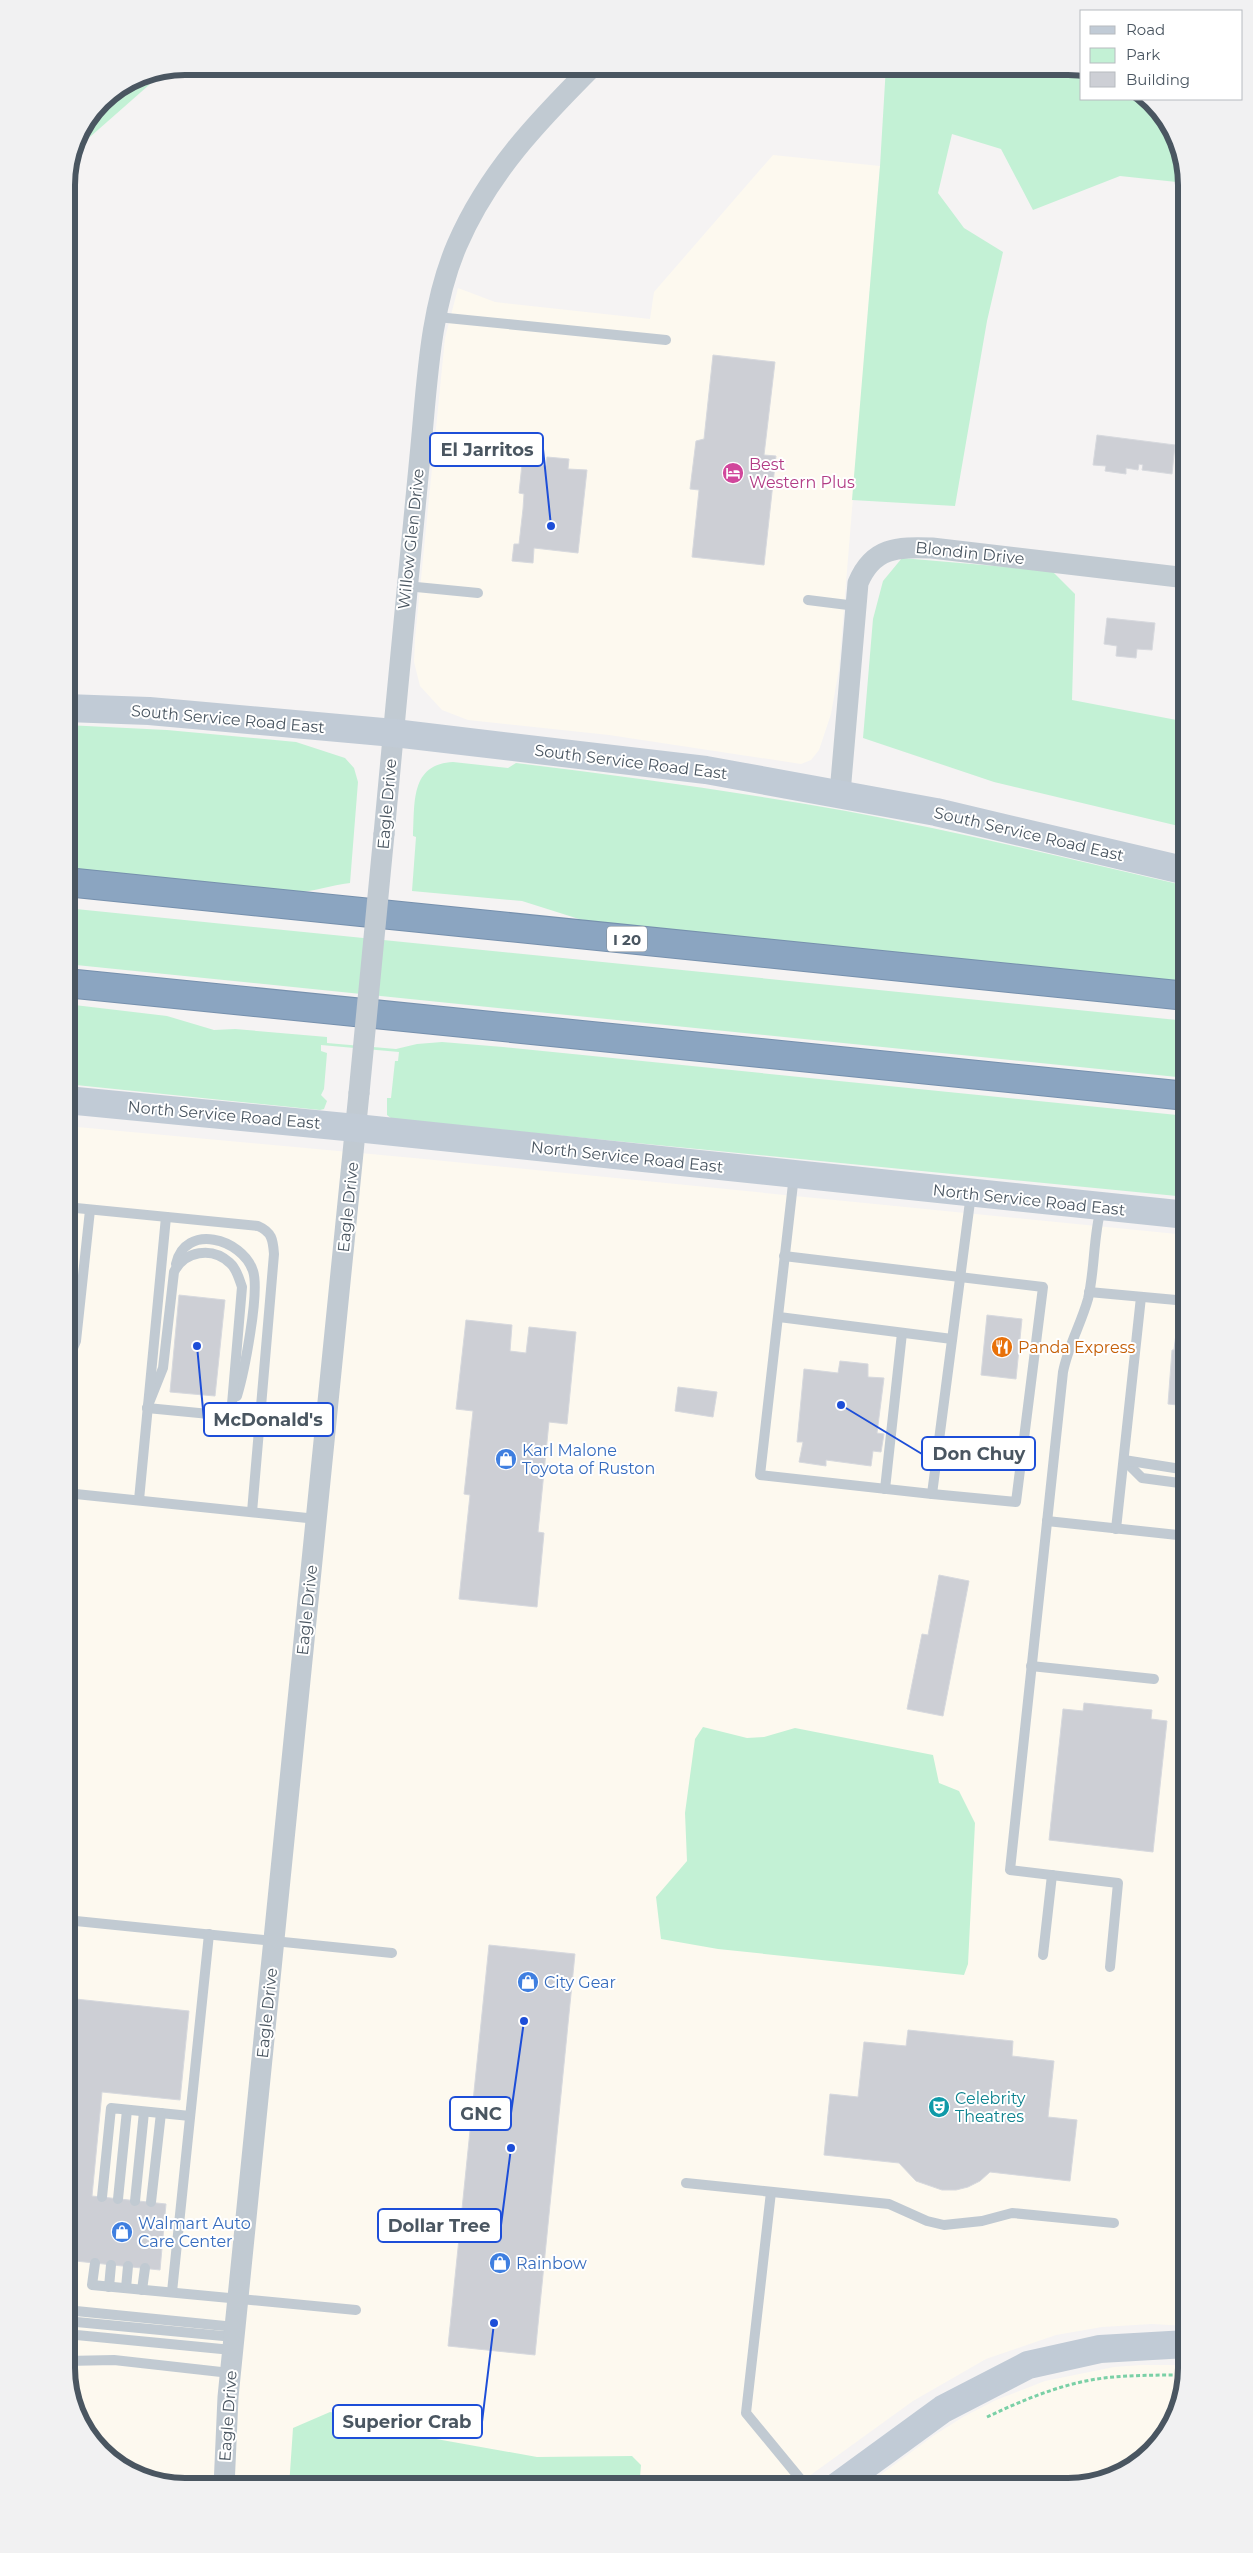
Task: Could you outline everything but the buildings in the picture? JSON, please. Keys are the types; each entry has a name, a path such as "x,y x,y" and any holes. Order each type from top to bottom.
{"highway":[{"name":"I 20","path":"75,883 1178,995"},
{"path":"75,984 1178,1095"}],"main road":[{"name":"South Service Road East","path":"75,708 149,711 394,734 706,770 840,792 936,812 1178,869"},
{"name":"North Service Road East","path":"75,1101 356,1128 1101,1208 1178,1214"},
{"path":"848,2478 943,2409 1028,2365 1100,2349 1178,2345"}],"street":[{"name":"Willow Glen Drive","path":"394,734 406,586 437,317 443,285 457,244 506,159 526,134 584,75"},
{"name":"Blondin Drive","path":"840,792 858,583 865,566 883,552 903,547 932,548 1178,577"},
{"name":"Eagle Drive","path":"224,2478 230,2373 360,1093 394,734"}],"lane":[{"path":"437,317 666,340"},
{"path":"406,586 478,593"},
{"path":"808,600 856,606"},
{"path":"784,1256 1043,1287 1016,1502 760,1475 779,1317 784,1256 794,1175"},
{"path":"932,1494 971,1194"},
{"path":"1101,1208 1097,1224 1089,1292 1084,1313 1067,1352 1063,1372 1010,1870 1118,1883 1110,1967"},
{"path":"75,1209 258,1226 268,1230 272,1239 274,1254 252,1512"},
{"path":"75,1343 90,1210"},
{"path":"139,1500 166,1217"},
{"path":"147,1408 163,1368 174,1272 180,1253 184,1247 193,1241 202,1239 229,1244 252,1268 254,1286 245,1368 231,1416"},
{"path":"174,1272 178,1264 186,1256 208,1253 222,1257 230,1263 238,1276 242,1287 231,1416"},
{"path":"1089,1292 1178,1300"},
{"path":"1116,1529 1141,1297"},
{"path":"779,1317 952,1339"},
{"path":"885,1489 902,1333"},
{"path":"147,1408 261,1419"},
{"path":"1124,1460 1178,1469"},
{"path":"1124,1460 1142,1478 1178,1483"},
{"path":"75,1494 317,1519"},
{"path":"1047,1521 1178,1535"},
{"path":"1031,1666 1154,1679"},
{"path":"1044,1955 1052,1875"},
{"path":"75,1921 392,1953"},
{"path":"172,2292 209,1934"},
{"path":"102,2197 111,2108 190,2116"},
{"path":"118,2199 127,2110"},
{"path":"135,2200 144,2112"},
{"path":"151,2202 161,2113"},
{"path":"686,2183 889,2204 926,2221 944,2224 982,2222 1012,2213 1114,2223"},
{"path":"771,2192 746,2413 800,2478"},
{"path":"95,2263 92,2285 356,2310"},
{"path":"109,2286 111,2264"},
{"path":"126,2288 128,2266"},
{"path":"142,2290 144,2268"},
{"path":"75,2312 234,2338"},
{"path":"75,2322 234,2338"},
{"path":"75,2334 234,2338"},
{"path":"75,2361 114,2360 230,2373"}],"path":[{"path":"983,2418 1018,2402 1103,2378 1177,2375"}],"shaded area":[{"path":"773,155 880,166 839,669 831,714 819,750 811,760 801,764 609,735 468,720 442,710 420,686 414,662 445,338 458,288 495,302 650,319 654,292"},
{"path":"75,1127 414,1158 1178,1234 1178,2325 1152,2324 1102,2327 1056,2335 986,2359 913,2401 806,2478 178,2478 150,2472 130,2463 107,2446 90,2423 83,2410 75,2375"},
{"path":"1178,2365 1176,2389 1172,2403 1159,2429 1140,2451 1110,2470 1089,2476 1068,2478 876,2478 933,2436 963,2417 996,2400 1045,2381 1114,2367"}],"green space":[{"path":"885,75 1080,76 1080,100 1137,100 1146,107 1170,143 1176,164 1178,182 1120,176 1033,210 1001,149 952,134 938,193 964,228 1003,252 987,321 955,506 852,500 880,166"},
{"path":"155,80 83,143 98,118 113,102 143,83"},
{"path":"902,558 1052,571 1075,594 1072,700 1178,720 1178,826 994,782 863,738 873,619 883,581"},
{"path":"75,725 167,730 296,742 345,758 354,768 358,782 350,883 295,892 75,870"},
{"path":"453,762 508,768 516,763 640,779 805,804 931,828 1178,884 1178,982 600,923 579,919 522,901 412,891 416,837 413,836 415,799 422,778 429,770 439,764"},
{"path":"75,909 1178,1020 1178,1077 75,965"},
{"path":"75,1005 167,1016 214,1030 235,1029 327,1037 327,1043 396,1049 417,1044 442,1042 503,1047 1178,1115 1178,1196 392,1119 387,1115 387,1098 391,1098 395,1061 398,1061 399,1052 321,1045 321,1051 327,1053 324,1089 321,1095 327,1101 324,1109 75,1085"},
{"path":"703,1727 747,1738 764,1737 795,1728 933,1755 939,1783 959,1791 975,1823 968,1964 964,1975 718,1949 661,1939 656,1897 687,1861 685,1813 695,1739"},
{"path":"330,2412 385,2422 403,2433 537,2457 632,2456 641,2465 640,2477 290,2478 293,2428"}],"place":[{"name":"Best Western Plus","path":"733,473"},
{"name":"El Jarritos","path":"551,526"},
{"name":"McDonald's","path":"197,1346"},
{"name":"Panda Express","path":"1002,1347"},
{"name":"Don Chuy","path":"841,1405"},
{"name":"Karl Malone Toyota of Ruston","path":"506,1459"},
{"name":"City Gear","path":"528,1982"},
{"name":"GNC","path":"524,2021"},
{"name":"Celebrity Theatres","path":"939,2107"},
{"name":"Dollar Tree","path":"511,2148"},
{"name":"Walmart Auto Care Center","path":"122,2232"},
{"name":"Rainbow","path":"500,2263"},
{"name":"Superior Crab","path":"494,2323"}]}
